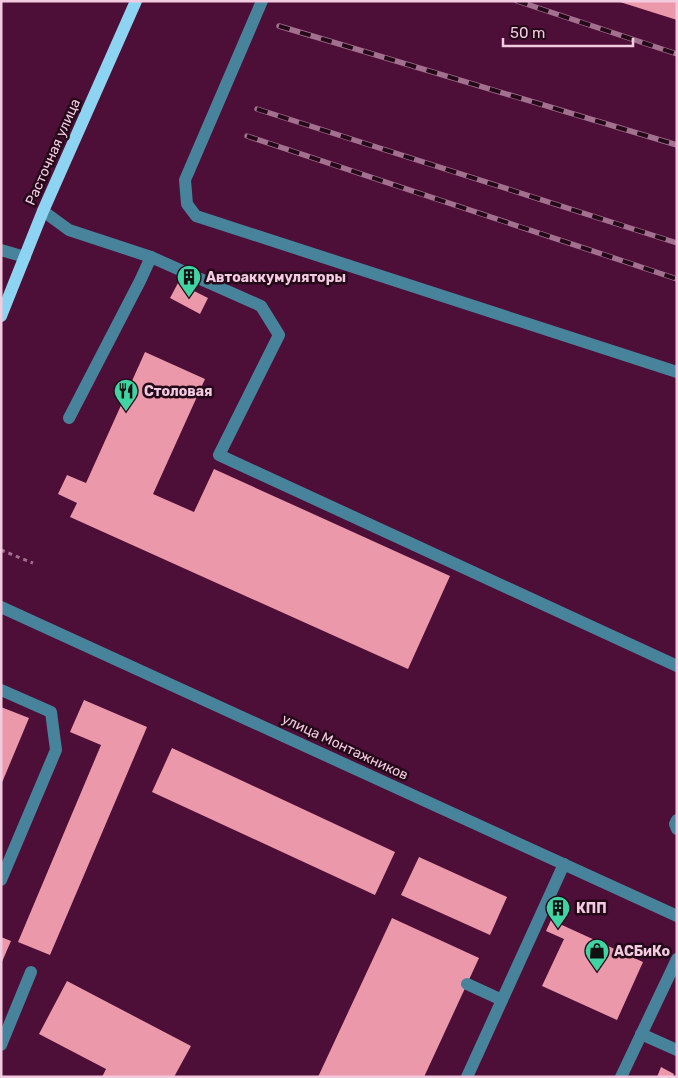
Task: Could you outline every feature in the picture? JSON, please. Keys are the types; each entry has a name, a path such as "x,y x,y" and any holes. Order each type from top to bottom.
{"main road":[{"name":"Расточная улица","path":"1,316 44,211 136,1"}],"street":[{"path":"262,1 185,180 187,204 196,216 677,372"},
{"path":"44,211 69,230 150,257 262,306 280,335 219,455 677,666"},
{"path":"1,250 25,257"},
{"path":"69,418 150,257"},
{"name":"улица Монтажников","path":"1,607 677,916"},
{"path":"1,690 51,712 56,750 1,880"},
{"path":"677,820 675,824 677,829"},
{"path":"467,1077 564,864"},
{"path":"621,1077 677,959"},
{"path":"1,1045 31,972"},
{"path":"468,984 502,1000"},
{"path":"641,1034 677,1050"}],"path":[{"path":"1,550 34,563"}],"building":[{"path":"677,1 677,20 620,2"},
{"name":"Автоаккумуляторы","path":"178,283 208,298 200,314 170,298"},
{"path":"145,352 205,379 153,494 194,512 214,469 450,576 408,669 70,517 77,503 58,494 67,475 86,483"},
{"path":"84,700 147,727 50,955 18,942 101,745 70,732"},
{"path":"1,707 29,718 1,785"},
{"path":"172,748 395,852 375,895 152,792"},
{"path":"419,857 507,897 490,935 401,895"},
{"path":"392,918 479,958 424,1077 318,1077"},
{"path":"551,920 643,962 617,1020 542,986 564,939 546,931"},
{"path":"1,937 11,941 1,964"},
{"path":"67,981 191,1046 174,1077 102,1077 106,1069 39,1034"},
{"path":"661,1067 674,1074 673,1077 657,1077"}],"railway":[{"path":"517,1 677,54"},
{"path":"279,26 677,145"},
{"path":"257,109 677,243"},
{"path":"247,136 677,279"}],"place":[{"name":"Автоаккумуляторы","path":"189,298"},
{"name":"Столовая","path":"126,412"},
{"name":"КПП","path":"558,929"},
{"name":"АСБиКо","path":"597,972"}]}
